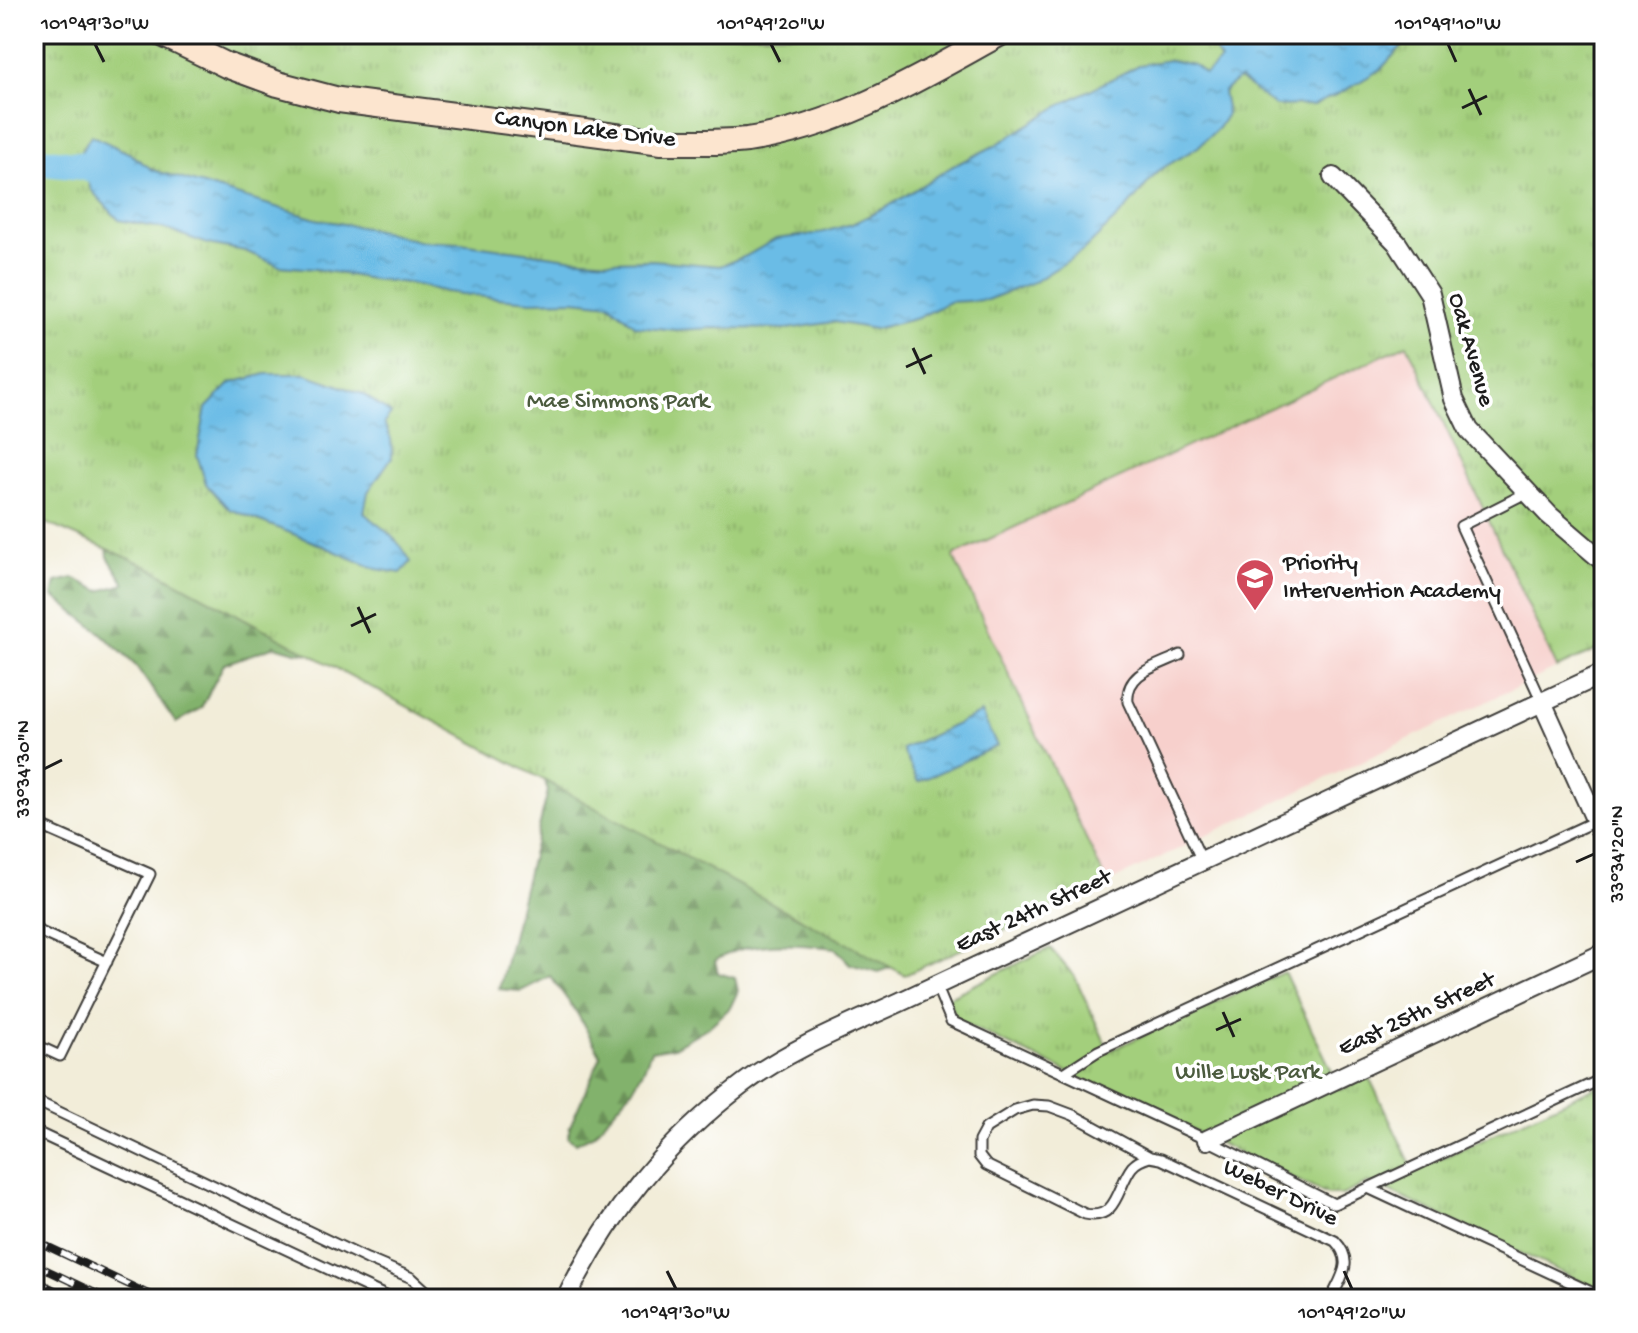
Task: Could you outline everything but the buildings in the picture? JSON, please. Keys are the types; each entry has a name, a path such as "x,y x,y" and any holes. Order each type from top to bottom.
{"street":[{"name":"Canyon Lake Drive","path":"162,34 226,65 278,84 339,100 662,142 704,142 747,140 836,118 886,96 999,34"},
{"name":"Oak Avenue","path":"1333,177 1397,243 1430,294 1454,399 1469,430 1549,515 1604,562"},
{"name":"East 24th Street","path":"568,1295 608,1224 633,1191 688,1131 744,1083 812,1043 1604,673"},
{"path":"1542,702 1600,819 1604,839"},
{"name":"East 25th Street","path":"1207,1140 1604,953"}],"lane":[{"path":"1528,492 1461,526 1542,702"},
{"path":"1180,655 1134,678 1127,689 1127,696 1202,861"},
{"path":"1064,1073 1098,1051 1600,819"},
{"path":"34,823 150,874 60,1056 34,1044"},
{"path":"34,929 107,962"},
{"path":"936,985 951,1021 1207,1140 1334,1204 1604,1078"},
{"path":"34,1100 412,1278 435,1299"},
{"name":"Weber Drive","path":"1150,1157 1133,1166 1112,1206 1096,1216 1085,1214 986,1165 979,1156 979,1141 986,1128 1015,1110 1033,1105 1049,1106 1073,1115 1150,1157 1161,1159 1335,1241 1346,1257 1346,1267 1331,1299"},
{"path":"34,1131 392,1299"},
{"path":"1368,1188 1604,1298"}],"shaded area":[{"name":"Priority Intervention Academy","path":"1408,344 1557,668 1107,883 952,556"}],"green space":[{"name":"Mae Simmons Park","path":"34,34 1604,34 1604,647 1557,668 1407,344 953,556 1107,883 905,975 145,565 34,518"},
{"path":"105,519 900,964 878,972 850,964 835,948 789,945 742,949 715,961 718,973 735,978 738,991 730,1008 710,1026 674,1047 651,1051 632,1090 594,1134 576,1143 568,1138 570,1126 601,1056 577,1013 550,976 521,991 499,989 548,791 540,765 336,657 275,646 224,664 201,708 176,723 136,666 101,633 53,596 56,582 73,578 100,591 125,584 108,557"},
{"name":"Wille Lusk Park","path":"1050,948 1075,977 1109,1051 1284,972 1341,1090 1369,1077 1414,1171 1604,1083 1604,1292 1380,1187 1368,1183 1342,1195 1328,1195 958,1021 947,998"}],"water":[{"path":"1210,34 1413,34 1381,69 1314,105 1275,106 1239,79 1223,92 1227,114 1218,128 1198,147 1158,171 1126,209 1083,251 1036,281 987,300 949,302 918,318 874,329 834,322 787,329 676,330 636,326 610,304 485,297 279,266 245,251 119,220 91,190 79,155 91,135 129,153 153,170 316,219 418,241 460,243 569,258 720,266 776,239 816,234 852,224 994,146 1066,102 1139,65 1169,60 1194,65 1205,74 1221,60 1212,47"},
{"path":"266,374 306,374 363,394 391,414 384,423 391,439 392,457 368,492 364,513 407,554 411,562 401,573 376,569 229,509 206,484 197,455 206,408 231,383"},
{"path":"981,713 997,746 918,782 902,749"}],"waterway":[{"path":"34,158 83,166 118,178"}],"railway":[{"path":"34,1240 159,1299"},
{"path":"34,1264 108,1299"},
{"path":"34,1280 74,1299"}],"place":[{"name":"Priority Intervention Academy","path":"1255,612"}]}
